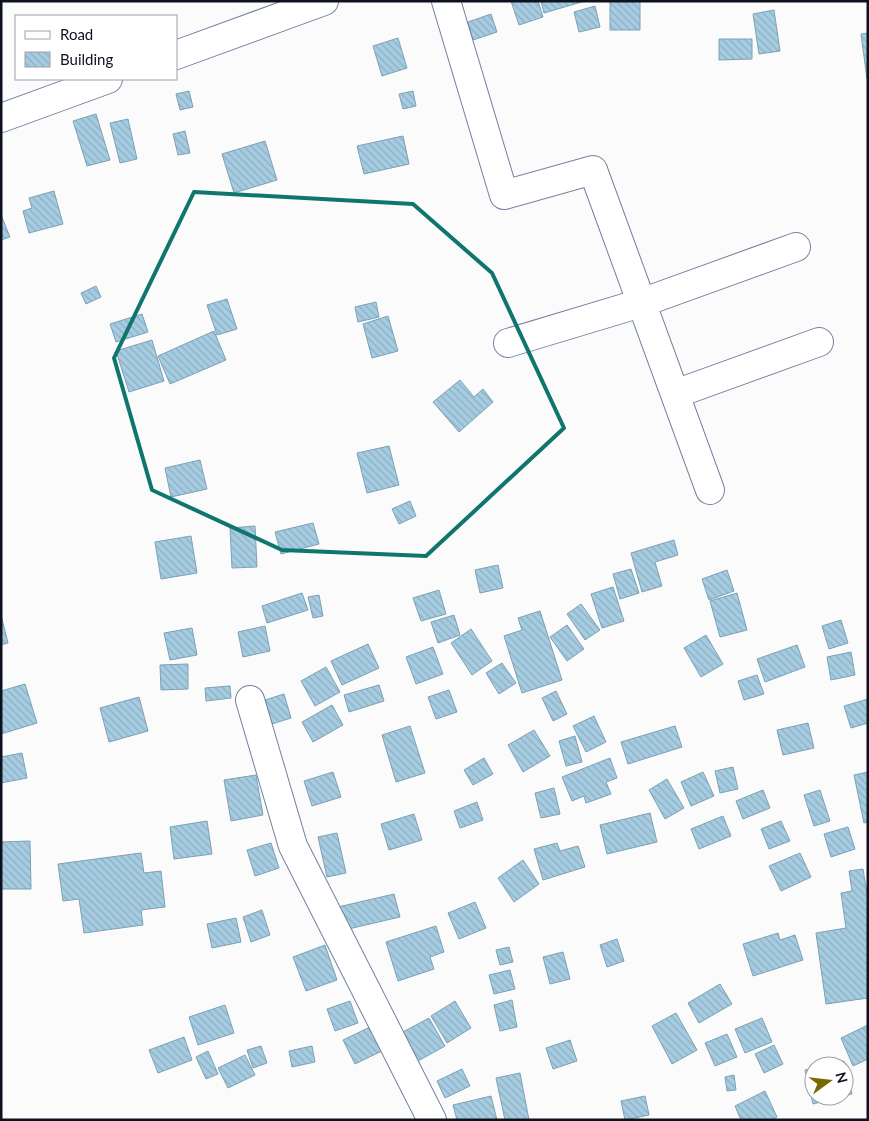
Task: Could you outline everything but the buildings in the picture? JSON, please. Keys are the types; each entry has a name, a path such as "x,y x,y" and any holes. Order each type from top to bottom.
{"street":[{"path":"178,54 324,1"},
{"path":"446,1 504,195 593,170 710,490"},
{"path":"1,118 105,80"},
{"path":"508,342 641,303 796,247"},
{"path":"675,394 819,342"},
{"path":"250,700 293,846 432,1120"}],"highlighted area":[{"path":"194,192 413,204 492,273 564,428 426,556 282,550 152,490 114,358"}]}
